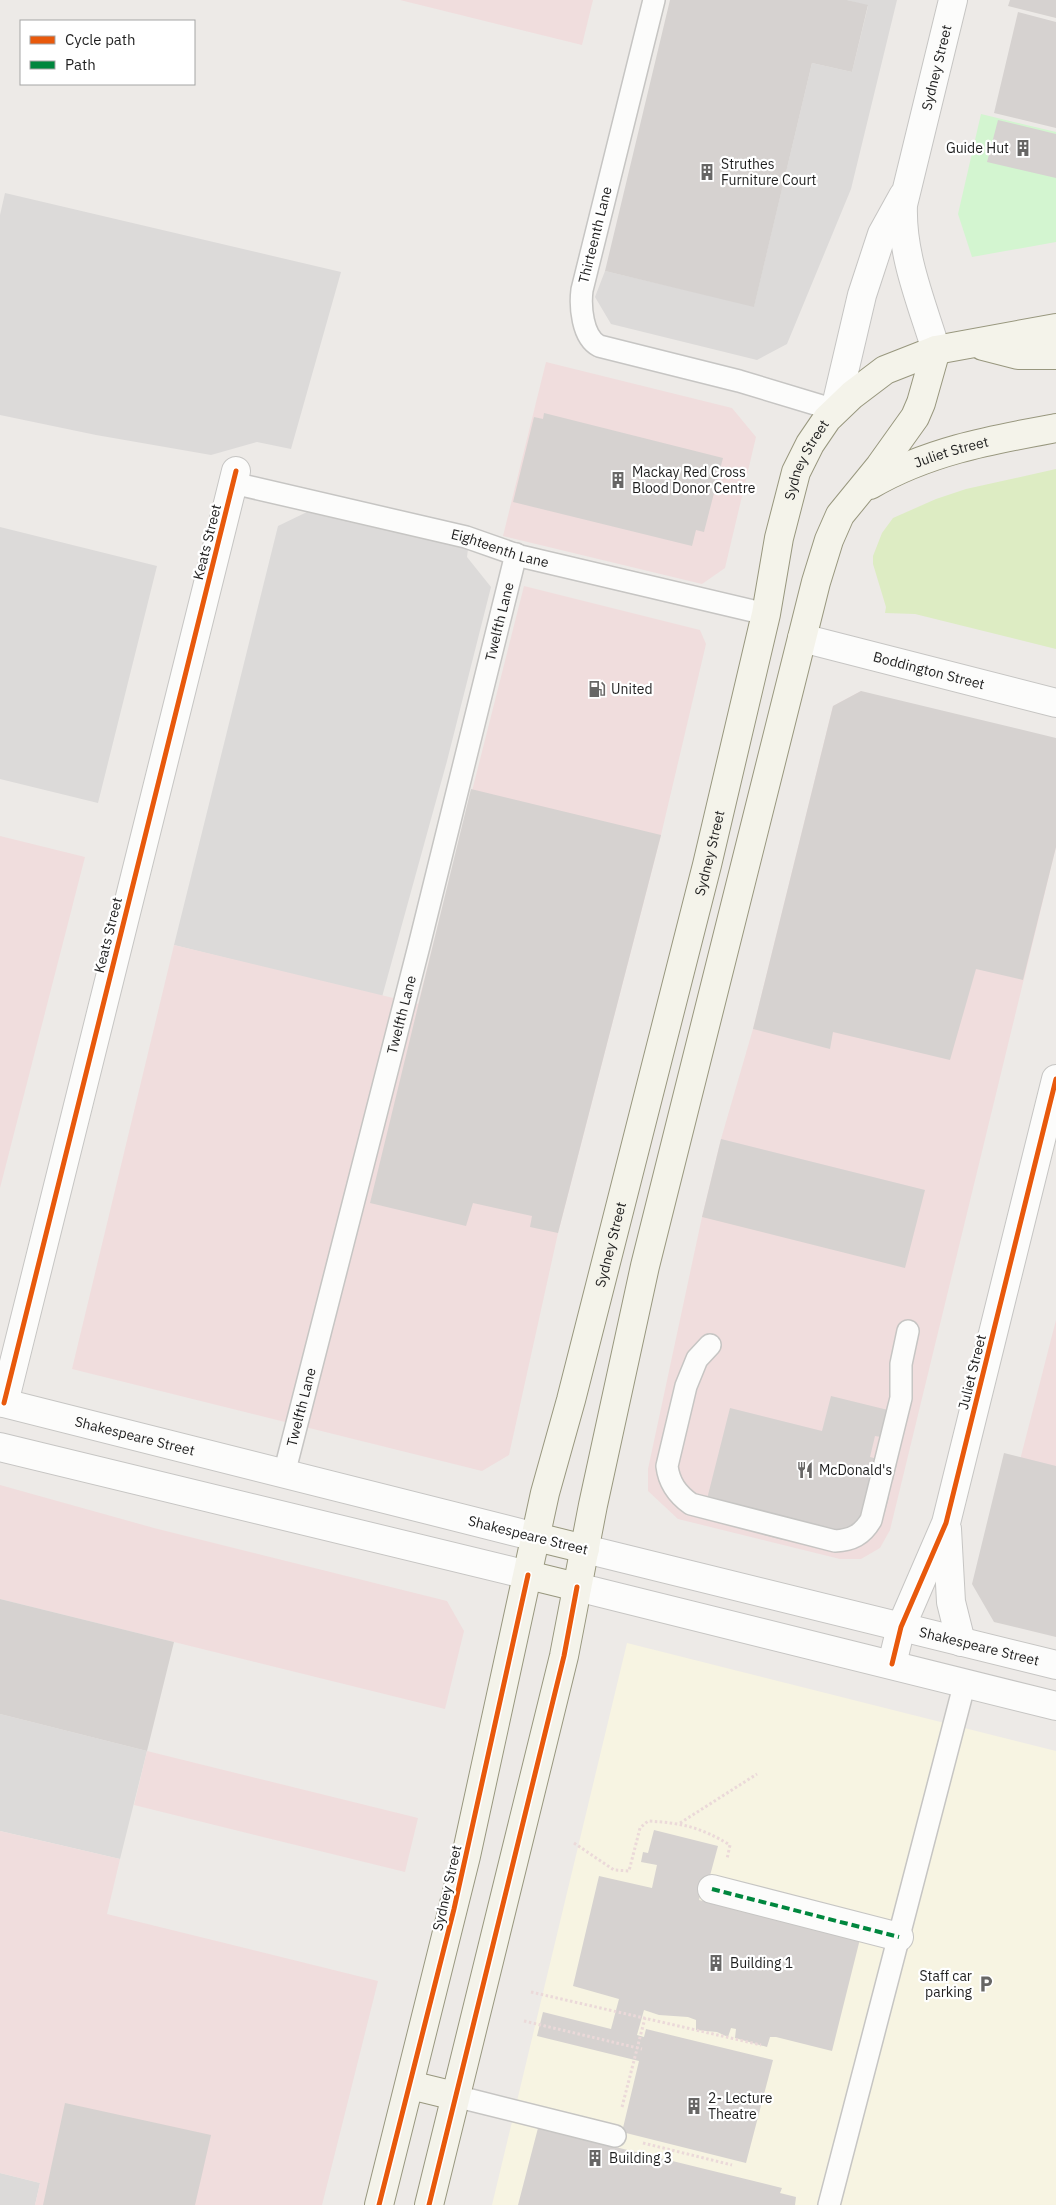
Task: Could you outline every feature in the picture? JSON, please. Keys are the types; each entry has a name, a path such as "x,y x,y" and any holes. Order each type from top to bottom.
{"main road":[{"path":"429,2205 564,1656 593,1504 643,1274 802,638 829,540 840,515 890,453 915,417 936,350 1056,328"},
{"path":"975,343 1018,355 1056,355"},
{"name":"Sydney Street","path":"379,2205 466,1856 536,1537 707,866 766,614 779,538 792,484 810,444 835,410 886,370 936,350"},
{"name":"Juliet Street","path":"854,498 869,486 893,472 936,454 995,439 1056,428"},
{"path":"766,614 802,638"},
{"name":"Shakespeare Street","path":"536,1537 585,1549"},
{"path":"528,1575 577,1587"},
{"path":"410,2085 455,2096"}],"street":[{"name":"Sydney Street","path":"905,192 953,0"},
{"path":"835,410 859,305 870,270 882,234 905,192"},
{"path":"905,192 903,223 908,256 936,350"},
{"name":"Keats Street","path":"2,1403 234,477"},
{"name":"Boddington Street","path":"802,638 1056,703"},
{"name":"Juliet Street","path":"892,1664 901,1627 946,1523 1056,1079"},
{"name":"Shakespeare Street","path":"2,1403 536,1537"},
{"path":"0,1447 528,1575"},
{"name":"Juliet Street","path":"946,1523 951,1602 961,1642"},
{"name":"Shakespeare Street","path":"585,1549 1056,1665"},
{"path":"577,1587 1056,1706"},
{"path":"716,1890 899,1937"}],"lane":[{"name":"Thirteenth Lane","path":"654,0 582,290 581,300 587,334 599,346 739,380 835,410"},
{"name":"Eighteenth Lane","path":"234,477 466,537 516,554 766,614"},
{"name":"Twelfth Lane","path":"284,1474 419,946 516,554"},
{"path":"710,1345 697,1359 686,1386 667,1466 668,1475 673,1487 680,1496 691,1504 835,1541 850,1540 859,1535 871,1520 901,1398 901,1364 908,1331"},
{"path":"829,2205 965,1682"},
{"path":"455,2096 614,2136"}],"path":[{"path":"680,1823 758,1774"},
{"path":"574,1843 614,1870 629,1871 640,1828 648,1821 680,1823 710,1833 730,1845 716,1890"},
{"path":"531,1992 761,2045"},
{"path":"645,2018 639,2048 614,2136 732,2165"},
{"path":"524,2021 639,2048"}],"shaded area":[{"path":"400,0 593,0 582,45"},
{"path":"847,0 897,0 851,189 787,344 757,360 611,324 595,297 605,271 754,306 812,63 852,72 868,6"},
{"path":"5,193 341,272 291,449 257,442 211,455 96,435 0,415 0,215"},
{"path":"546,362 732,408 756,437 725,568 702,584 503,536"},
{"path":"307,512 468,549 467,557 491,587 447,761 382,997 174,945 278,526"},
{"path":"0,527 157,566 98,803 0,779"},
{"path":"524,586 700,630 706,644 661,835 558,1233 509,1455 482,1471 72,1369 174,945 418,1004"},
{"path":"861,691 1056,847 890,1530 880,1548 861,1559 840,1559 678,1519 648,1491 648,1469 702,1217 721,1139 753,1029 833,706"},
{"path":"0,836 85,857 0,1188"},
{"path":"1056,1320 1056,1620 989,1581"},
{"path":"0,1485 154,1528 447,1601 464,1631 445,1709 0,1599"},
{"path":"627,1643 1056,1751 1056,2205 492,2205"},
{"path":"0,1714 147,1751 120,1859 0,1831"},
{"path":"147,1751 418,1818 405,1872 134,1805"},
{"path":"0,1831 120,1859 107,1914 378,1981 322,2205 35,2205 40,2183 0,2173"},
{"path":"0,2173 40,2183 35,2205 0,2205"}],"green space":[{"path":"981,114 1056,132 1056,242 972,257 958,214"},
{"path":"1056,469 1056,649 915,614 885,613 886,607 873,564 873,556 882,533 893,518 936,499 966,489"}],"building":[{"name":"Struthes Furniture Court","path":"670,0 847,0 868,5 852,72 812,63 754,307 605,271"},
{"path":"1010,0 1056,0 1056,18 1008,6"},
{"path":"1018,12 1056,22 1056,128 994,113"},
{"name":"Guide Hut","path":"998,120 1056,134 1056,178 987,162"},
{"name":"Mackay Red Cross Blood Donor Centre","path":"544,413 723,458 704,532 696,530 692,546 513,502 534,417 543,419"},
{"path":"861,691 1056,738 1056,847 1023,980 976,969 950,1060 833,1032 830,1049 753,1029 833,706"},
{"path":"471,789 661,835 558,1233 530,1227 532,1216 473,1203 466,1226 370,1203"},
{"path":"721,1139 925,1190 905,1268 702,1217"},
{"name":"McDonald's","path":"831,1396 888,1410 881,1437 875,1436 870,1457 897,1464 893,1481 872,1476 868,1492 889,1497 885,1512 863,1507 855,1536 788,1519 783,1540 764,1535 769,1514 707,1499 730,1408 822,1431"},
{"path":"1004,1453 1056,1466 1056,1637 994,1622 972,1584"},
{"path":"0,1599 174,1642 147,1751 0,1714"},
{"name":"Building 1","path":"654,1830 718,1846 708,1883 703,1882 699,1900 860,1939 832,2051 776,2037 770,2037 767,2047 735,2038 736,2029 731,2028 728,2037 717,2032 696,2030 696,2020 688,2017 659,2015 644,2010 637,2035 644,2037 646,2029 773,2060 746,2163 622,2132 639,2061 537,2036 543,2012 611,2029 619,1999 573,1986 599,1876 652,1888 657,1865 641,1862 643,1852 648,1853"},
{"path":"65,2103 211,2135 195,2205 43,2205"},
{"name":"Building 3","path":"538,2128 782,2188 780,2193 796,2197 795,2205 518,2205"}],"marked path":[{"path":"712,1889 899,1937"}],"cycle path":[{"path":"4,1403 236,471"},
{"path":"892,1664 901,1627 946,1523 1056,1079"},
{"path":"379,2205 454,1909 528,1575"},
{"path":"429,2205 564,1656 577,1587"}],"place":[{"name":"Guide Hut","path":"1023,148"},
{"name":"Struthes Furniture Court","path":"707,172"},
{"name":"Mackay Red Cross Blood Donor Centre","path":"618,480"},
{"name":"United","path":"597,689"},
{"name":"McDonald's","path":"805,1470"},
{"name":"Building 1","path":"716,1963"},
{"name":"Staff car parking","path":"986,1984"},
{"name":"2- Lecture Theatre","path":"694,2106"},
{"name":"Building 3","path":"595,2158"}]}
